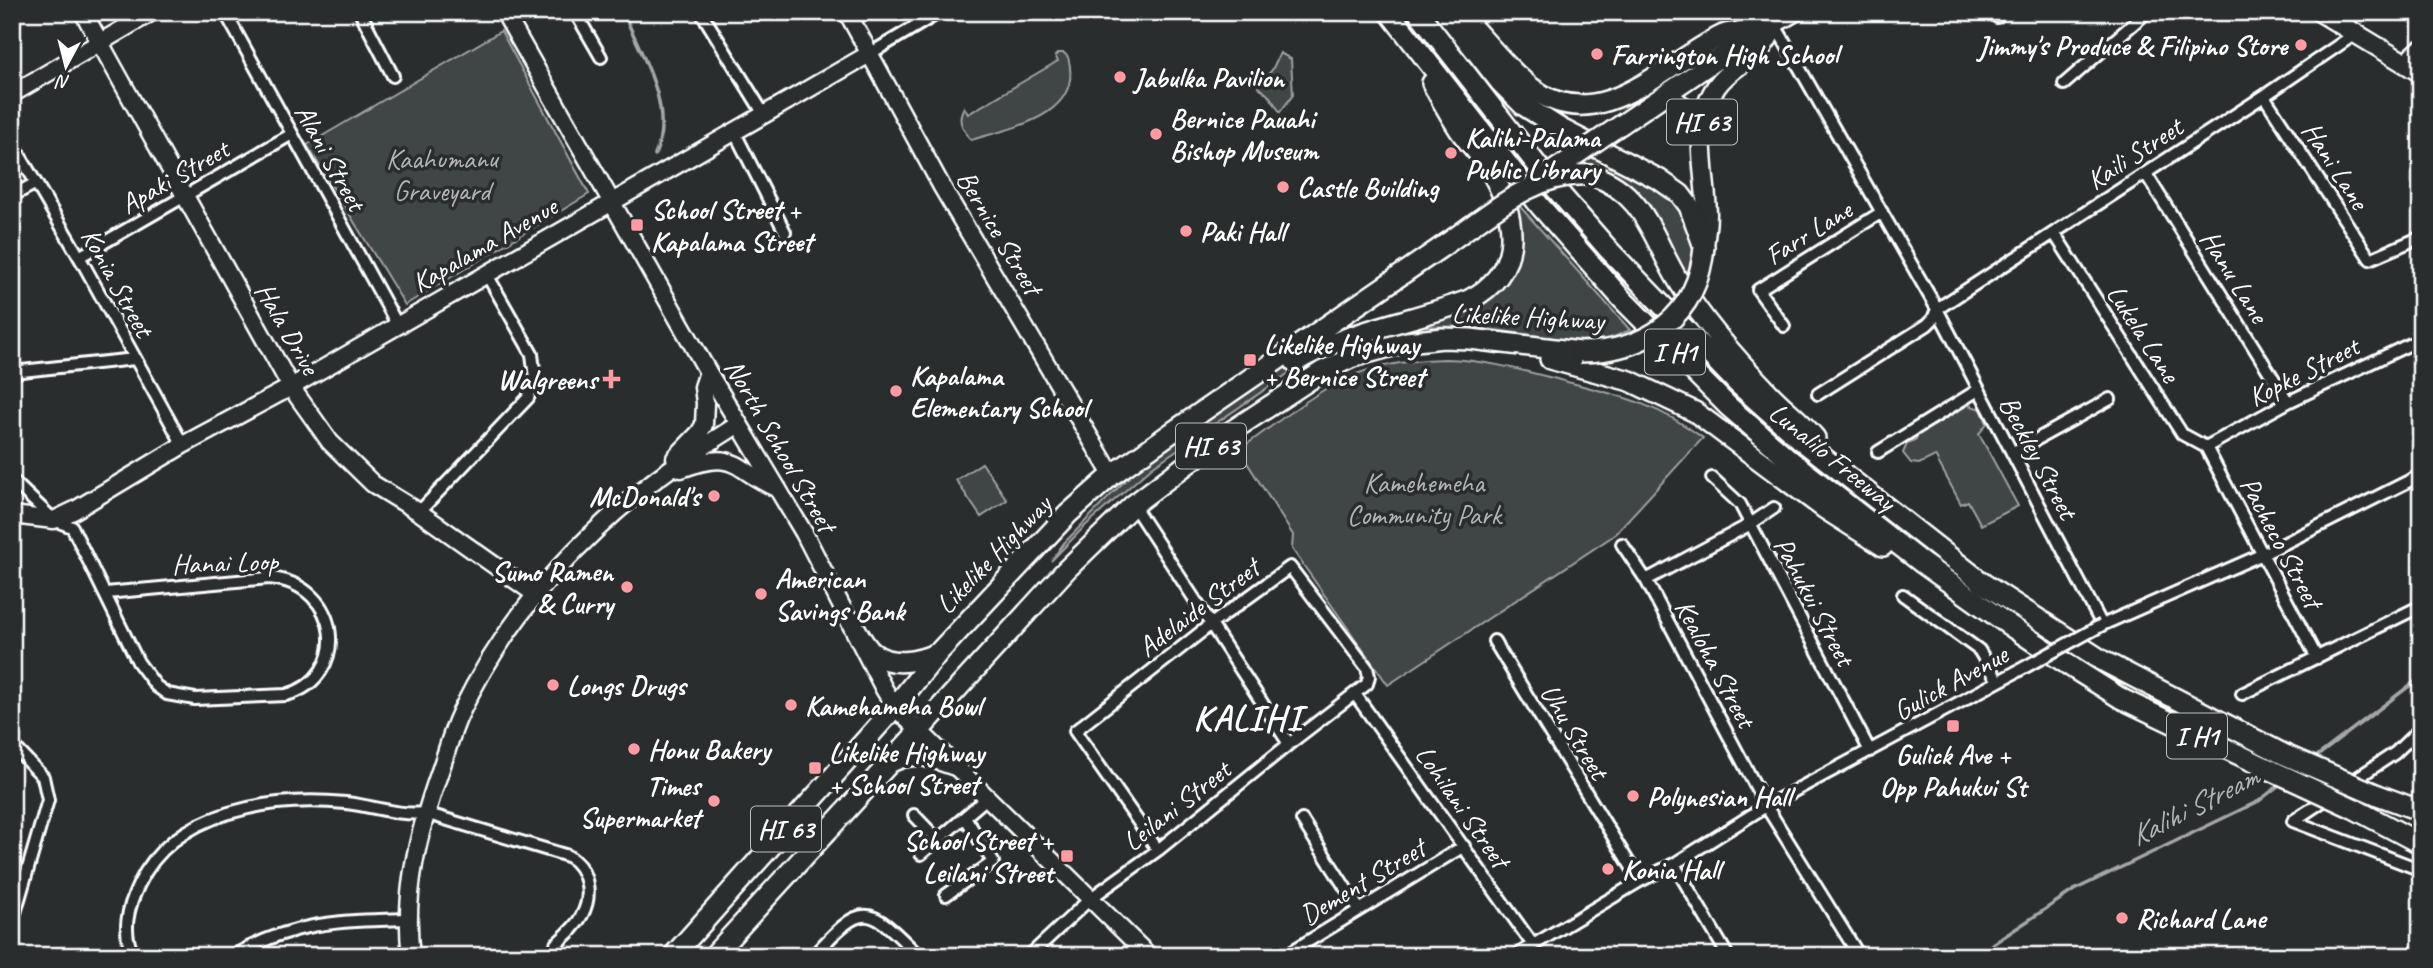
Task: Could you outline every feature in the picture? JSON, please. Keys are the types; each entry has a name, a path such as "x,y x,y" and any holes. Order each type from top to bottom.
{"highway":[{"name":"Lunalilo Freeway","path":"1418,12 1555,188 1609,250 1738,384 1849,480 1984,584 2103,661 2353,808"},
{"path":"1445,12 1500,82 1523,105 1561,129 1660,180 1680,194 1692,213 1704,247"},
{"path":"1458,12 1517,76 1537,92 1556,102 1573,106 1622,96 1725,34 1768,28"},
{"name":"Lunalilo Freeway","path":"1394,18 1540,206 1622,299 1728,406 1790,460 1922,563 2006,623 2122,699 2278,763"},
{"path":"1174,431 1320,348 1351,335 1469,300 1481,294 1501,273 1512,244 1512,228 1497,185 1486,164 1457,127 1394,18"},
{"path":"1531,186 1574,174 1591,175 1607,180 1632,198 1679,281 1721,342 1772,396 1805,426 1849,480"},
{"name":"Likelike Highway","path":"673,954 895,706 938,653 1068,514 1112,475 1174,431 1531,186"},
{"name":"Likelike Highway","path":"713,956 1044,593 1133,505 1227,434 1323,371 1353,357 1407,342 1443,338 1470,339 1580,352 1616,349 1652,336 1681,310 1695,288 1700,276 1704,247"},
{"path":"1407,342 1463,343 1525,354 1599,372 1659,394 1695,412 1825,509 2006,623"},
{"path":"851,621 872,652 882,658 902,662 919,660 938,653"},
{"path":"888,764 903,755 916,755 954,765"},
{"name":"I H1","path":"2278,763 2378,794 2421,811"},
{"path":"2353,808 2421,836"},
{"name":"I H1","path":"2353,808 2421,844"}],"main road":[{"name":"HI 63","path":"1768,28 1794,12"},
{"path":"2320,12 2421,73"},
{"name":"Likelike Highway","path":"1704,247 1707,215 1702,122 1707,104 1716,86 1730,71 1763,47 1768,28"},
{"name":"Likelike Highway","path":"1531,186 1768,28"},
{"path":"1663,96 1675,99 1702,139"}],"street":[{"name":"Hala Drive","path":"83,12 290,387 338,451 373,484 419,512 535,594"},
{"path":"12,94 152,12"},
{"name":"Alani Street","path":"225,12 397,324"},
{"path":"360,12 393,76"},
{"name":"North School Street","path":"504,12 708,372 779,489 895,706 1149,956"},
{"path":"575,12 601,57"},
{"path":"701,12 765,116"},
{"name":"Bernice Street","path":"847,12 942,187 1112,475"},
{"name":"Kapalama Avenue","path":"54,520 611,201 765,116 940,12"},
{"path":"2064,84 2147,12"},
{"name":"Beckley Street","path":"1768,28 1882,212 1937,309 2102,625"},
{"name":"Kaili Street","path":"1937,309 2355,34"},
{"path":"2404,63 2421,48"},
{"name":"Hani Lane","path":"2264,96 2370,259 2421,237"},
{"path":"735,133 785,232"},
{"name":"Apaki Street","path":"79,257 292,134"},
{"name":"Konia Street","path":"12,142 183,445"},
{"name":"Hanu Lane","path":"2146,174 2288,402"},
{"path":"12,196 36,183"},
{"name":"Farr Lane","path":"1784,326 1758,290 1882,212"},
{"name":"Lukela Lane","path":"2054,233 2182,434 2206,447"},
{"path":"419,512 528,398 535,378 532,354 486,273"},
{"path":"1818,394 1927,325 1937,309"},
{"name":"Kopke Street","path":"2206,447 2288,402 2421,339"},
{"path":"12,372 135,359"},
{"path":"659,477 704,425 703,387 708,372"},
{"path":"1878,452 1978,390"},
{"path":"2012,453 2110,399"},
{"path":"411,956 408,924 411,872 425,813 459,717 491,659 535,594 590,534 659,477 739,424"},
{"name":"Pacheco Street","path":"2206,447 2317,658"},
{"path":"659,477 696,463 713,459 727,460 742,466 758,480 779,489"},
{"name":"Pahukui Street","path":"1712,478 1740,504 1870,751"},
{"name":"Gulick Avenue","path":"1514,956 1640,881 1674,864 1766,806 2102,625 2263,554 2420,478"},
{"name":"Hanai Loop","path":"12,480 54,520 72,527 138,662 156,686 167,694 195,699 296,693 313,681 325,662 330,634 324,612 308,591 291,581 269,578 106,593"},
{"path":"1133,505 1289,744"},
{"path":"1646,580 1749,525 1774,508"},
{"path":"12,515 54,520"},
{"name":"Kealoha Street","path":"1622,544 1646,580 1766,806 1858,954"},
{"name":"Adelaide Street","path":"1158,850 1075,731 1210,625 1290,567 1368,671 1367,684 1355,694"},
{"path":"1903,595 1979,650 1998,681"},
{"path":"2242,694 2421,606"},
{"name":"Uhu Street","path":"1494,641 1640,881"},
{"name":"Leilani Street","path":"1030,956 1091,898 1158,850 1355,694"},
{"name":"Lohilani Street","path":"1355,694 1533,945"},
{"path":"2421,728 2395,753 2293,821 2421,870"},
{"path":"12,744 43,777 48,800 15,914"},
{"path":"921,854 988,797"},
{"path":"134,956 129,948 126,931 130,906 143,877 162,852 203,822 244,809 278,803 346,803 405,815 425,813 560,852 576,861 587,882 585,908 578,921 556,944"},
{"path":"914,815 938,840"},
{"path":"946,895 993,862 965,817"},
{"path":"1301,820 1359,909"},
{"name":"Dement Street","path":"1284,956 1464,846"},
{"path":"1674,864 1728,956"},
{"path":"813,956 841,925 860,916 873,916 888,925 919,956"},
{"path":"233,956 287,930 308,925 408,924"},
{"path":"399,956 408,924"}],"green space":[{"name":"Kaahumanu Graveyard","path":"501,31 589,194 405,305 307,145"},
{"path":"1064,53 1068,57 1070,77 1066,93 1055,106 1024,124 971,140 961,121 964,107 968,114 1058,61 1055,56"},
{"path":"1280,53 1291,59 1293,95 1280,112 1258,86 1272,70"},
{"path":"1595,150 1678,202 1692,234 1694,248 1684,277 1617,177 1595,167 1572,163"},
{"path":"1516,202 1630,330 1609,339 1576,341 1472,327 1412,326 1308,360 1152,467 1085,526 1051,561 1064,543 1154,451 1315,347 1493,281"},
{"name":"Kamehemeha Community Park","path":"1445,359 1503,366 1617,395 1668,416 1703,438 1613,536 1388,685 1292,549 1293,535 1239,450 1309,399 1347,378 1388,365"},
{"path":"1968,405 1981,409 1987,423 1979,434 2018,506 1981,525 1968,501 1961,504 1935,456 1919,464 1911,463 1903,453 1907,444 1916,439 1918,431 1935,425"},
{"path":"982,463 1007,500 981,517 956,480"}],"waterway":[{"path":"623,12 647,64 659,100 660,137 655,155"},
{"name":"Kalihi Stream","path":"2312,760 2421,677"},
{"name":"Kalihi Stream","path":"1975,956 2074,890 2259,801 2283,782"}],"place":[{"name":"Jimmy's Produce & Filipino Store","path":"2301,45"},
{"name":"Farrington High School","path":"1597,54"},
{"name":"Jabulka Pavilion","path":"1120,77"},
{"name":"Bernice Pauahi Bishop Museum","path":"1156,134"},
{"name":"Kalihi-Pālama Public Library","path":"1451,153"},
{"name":"Castle Building","path":"1283,187"},
{"name":"School Street + Kapalama Street","path":"637,225"},
{"name":"Paki Hall","path":"1186,231"},
{"name":"Likelike Highway + Bernice Street","path":"1250,360"},
{"name":"Walgreens","path":"611,379"},
{"name":"Kapalama Elementary School","path":"896,391"},
{"name":"McDonald's","path":"714,496"},
{"name":"Sumo Ramen & Curry","path":"627,587"},
{"name":"American Savings Bank","path":"761,594"},
{"name":"Longs Drugs","path":"553,685"},
{"name":"Kamehameha Bowl","path":"791,705"},
{"name":"Gulick Ave + Opp Pahukui St","path":"1953,726"},
{"name":"Honu Bakery","path":"634,749"},
{"name":"Likelike Highway + School Street","path":"815,768"},
{"name":"Polynesian Hall","path":"1633,796"},
{"name":"Times Supermarket","path":"714,801"},
{"name":"School Street + Leilani Street","path":"1067,856"},
{"name":"Konia Hall","path":"1608,869"},
{"name":"Richard Lane","path":"2122,918"}],"district":[{"name":"KALIHI","path":"1248,718"}]}
